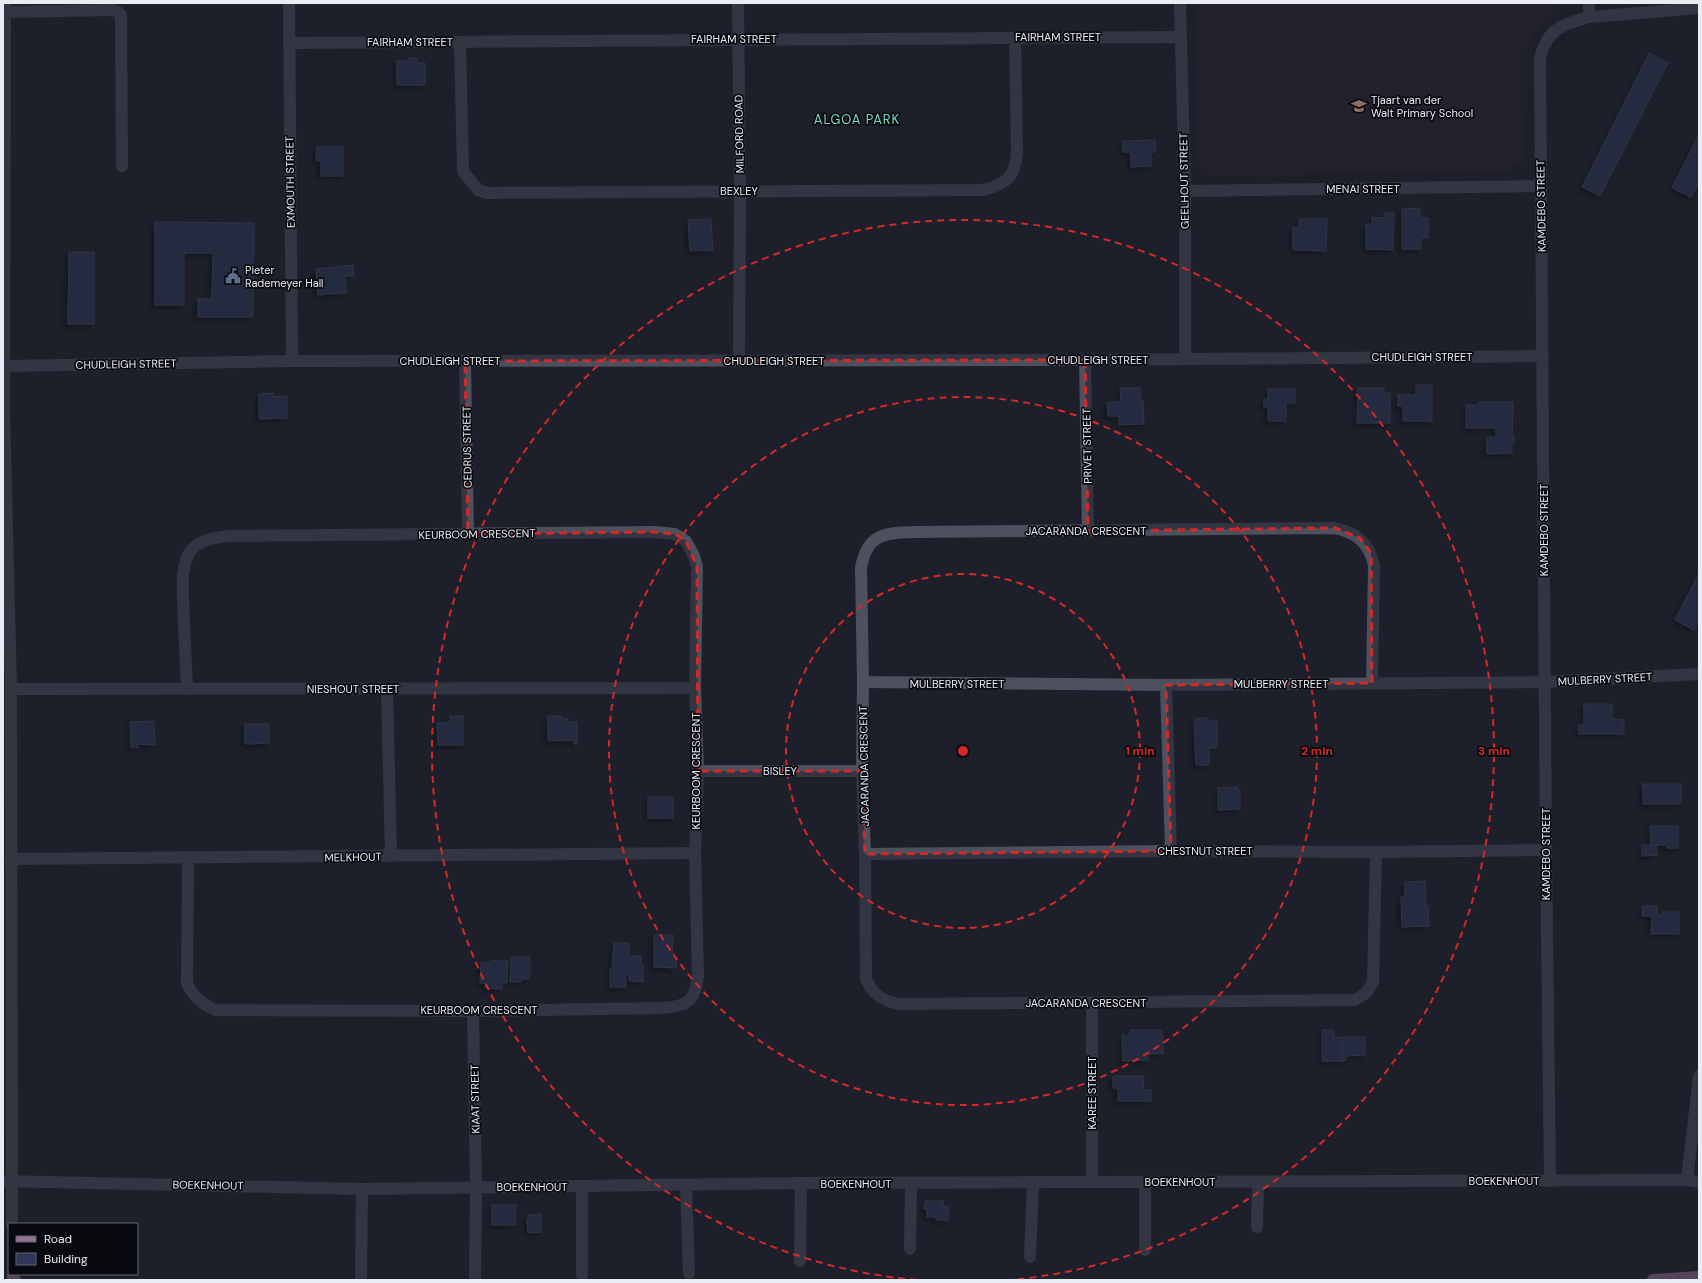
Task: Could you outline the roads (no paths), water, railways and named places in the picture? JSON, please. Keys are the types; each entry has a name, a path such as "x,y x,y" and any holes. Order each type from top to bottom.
{"main road":[{"path":"1653,1280 1699,1277"}],"street":[{"name":"EXMOUTH STREET","path":"288,3 292,361"},
{"name":"MILFORD ROAD","path":"738,3 737,39 740,192 739,361"},
{"name":"GEELHOUT STREET","path":"1180,3 1185,191 1184,359"},
{"path":"1589,3 1589,17"},
{"name":"KAMDEBO STREET","path":"1550,1181 1540,66 1542,50 1546,41 1552,32 1561,26 1589,17 1696,7"},
{"path":"12,1223 8,1181 11,689 5,591 3,410 5,366 5,8 113,10 121,15 122,166"},
{"name":"BEXLEY","path":"460,42 462,171 478,190 496,193 983,190 1004,183 1012,174 1016,166 1015,37"},
{"name":"FAIRHAM STREET","path":"289,43 1180,37"},
{"name":"MENAI STREET","path":"1185,191 1541,186"},
{"name":"CHUDLEIGH STREET","path":"5,366 292,361 1085,360 1543,356"},
{"name":"PRIVET STREET","path":"1085,360 1088,531"},
{"name":"CEDRUS STREET","path":"465,361 468,534"},
{"name":"JACARANDA CRESCENT","path":"1372,683 1374,565 1371,553 1366,545 1353,534 1335,528 916,532 890,533 879,536 870,543 865,551 861,568 863,682 862,771 865,854 866,979 870,989 879,996 889,1002 899,1004 1355,1000 1361,998 1373,982 1376,852"},
{"name":"KEURBOOM CRESCENT","path":"187,689 183,573 189,554 203,541 227,536 654,532 667,533 680,537 690,547 697,567 695,688 698,771 695,853 697,987 692,997 686,1003 679,1007 663,1008 473,1011 216,1010 204,1006 190,991 187,983 188,858"},
{"name":"MULBERRY STREET","path":"863,682 1166,685 1545,682 1699,674"},
{"path":"1166,685 1171,850"},
{"name":"NIESHOUT STREET","path":"11,689 695,688"},
{"path":"387,689 391,856"},
{"name":"BISLEY","path":"698,771 862,771"},
{"name":"CHESTNUT STREET","path":"865,854 1171,850 1376,852 1546,850"},
{"name":"MELKHOUT","path":"11,859 695,853"},
{"name":"KAREE STREET","path":"1092,1003 1092,1182"},
{"name":"KIAAT STREET","path":"473,1011 476,1187 475,1279"},
{"path":"1693,1181 1699,1076"},
{"name":"BOEKENHOUT","path":"8,1181 362,1189 1033,1182 1693,1181"},
{"path":"1030,1257 1033,1182"},
{"path":"1145,1182 1145,1250"},
{"path":"1257,1227 1258,1182"},
{"path":"800,1261 801,1184"},
{"path":"910,1184 910,1249"},
{"path":"686,1185 689,1273"},
{"path":"582,1187 582,1276"},
{"path":"360,1280 362,1189"}],"place":[{"name":"Tjaart van der Walt Primary School","path":"1359,106"},
{"name":"Pieter Rademeyer Hall","path":"233,276"}],"district":[{"name":"ALGOA PARK","path":"857,119"}]}
